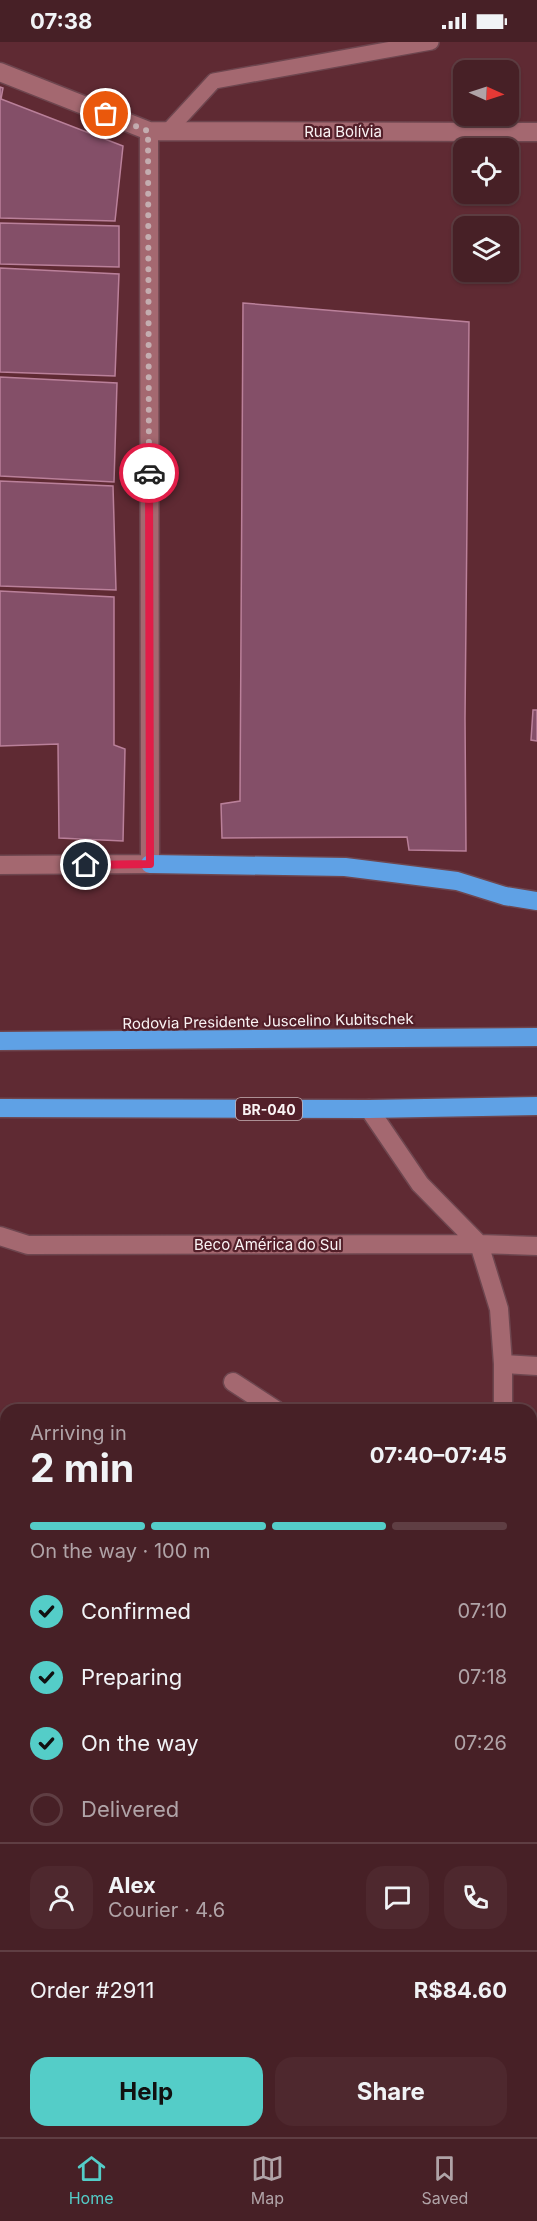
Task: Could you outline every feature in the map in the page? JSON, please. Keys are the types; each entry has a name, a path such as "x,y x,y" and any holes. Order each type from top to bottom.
{"highway":[{"path":"150,864 345,867 457,880 505,896 537,901"},
{"name":"Rodovia Presidente Juscelino Kubitschek","path":"0,1041 537,1037"},
{"name":"BR-040","path":"0,1108 369,1109 537,1106"}],"street":[{"path":"0,72 148,131 150,864 0,865"},
{"name":"Rua Bolívia","path":"148,131 537,132"},
{"path":"369,1109 420,1184 479,1244 499,1309 503,1404"},
{"name":"Beco América do Sul","path":"0,1236 28,1245 479,1244 537,1246"},
{"path":"503,1364 537,1366"},
{"path":"233,1382 267,1404"}],"lane":[{"path":"168,131 214,81 431,42"}],"building":[{"path":"0,87 3,88 1,99 123,146 115,221 0,218"},
{"path":"0,223 119,226 119,267 0,264"},
{"path":"0,268 119,274 115,376 0,372"},
{"path":"243,303 469,322 466,851 409,850 407,837 222,838 221,804 240,801"},
{"path":"0,377 117,383 114,482 0,476"},
{"path":"0,481 113,486 116,590 0,586"},
{"path":"0,591 114,597 114,745 125,749 123,841 59,838 58,744 0,746"},
{"path":"533,710 537,710 537,741 531,740"}],"way so far":[{"path":"106,114 148,131 149,473"}],"route":[{"path":"86,865 150,864 149,473"}]}
